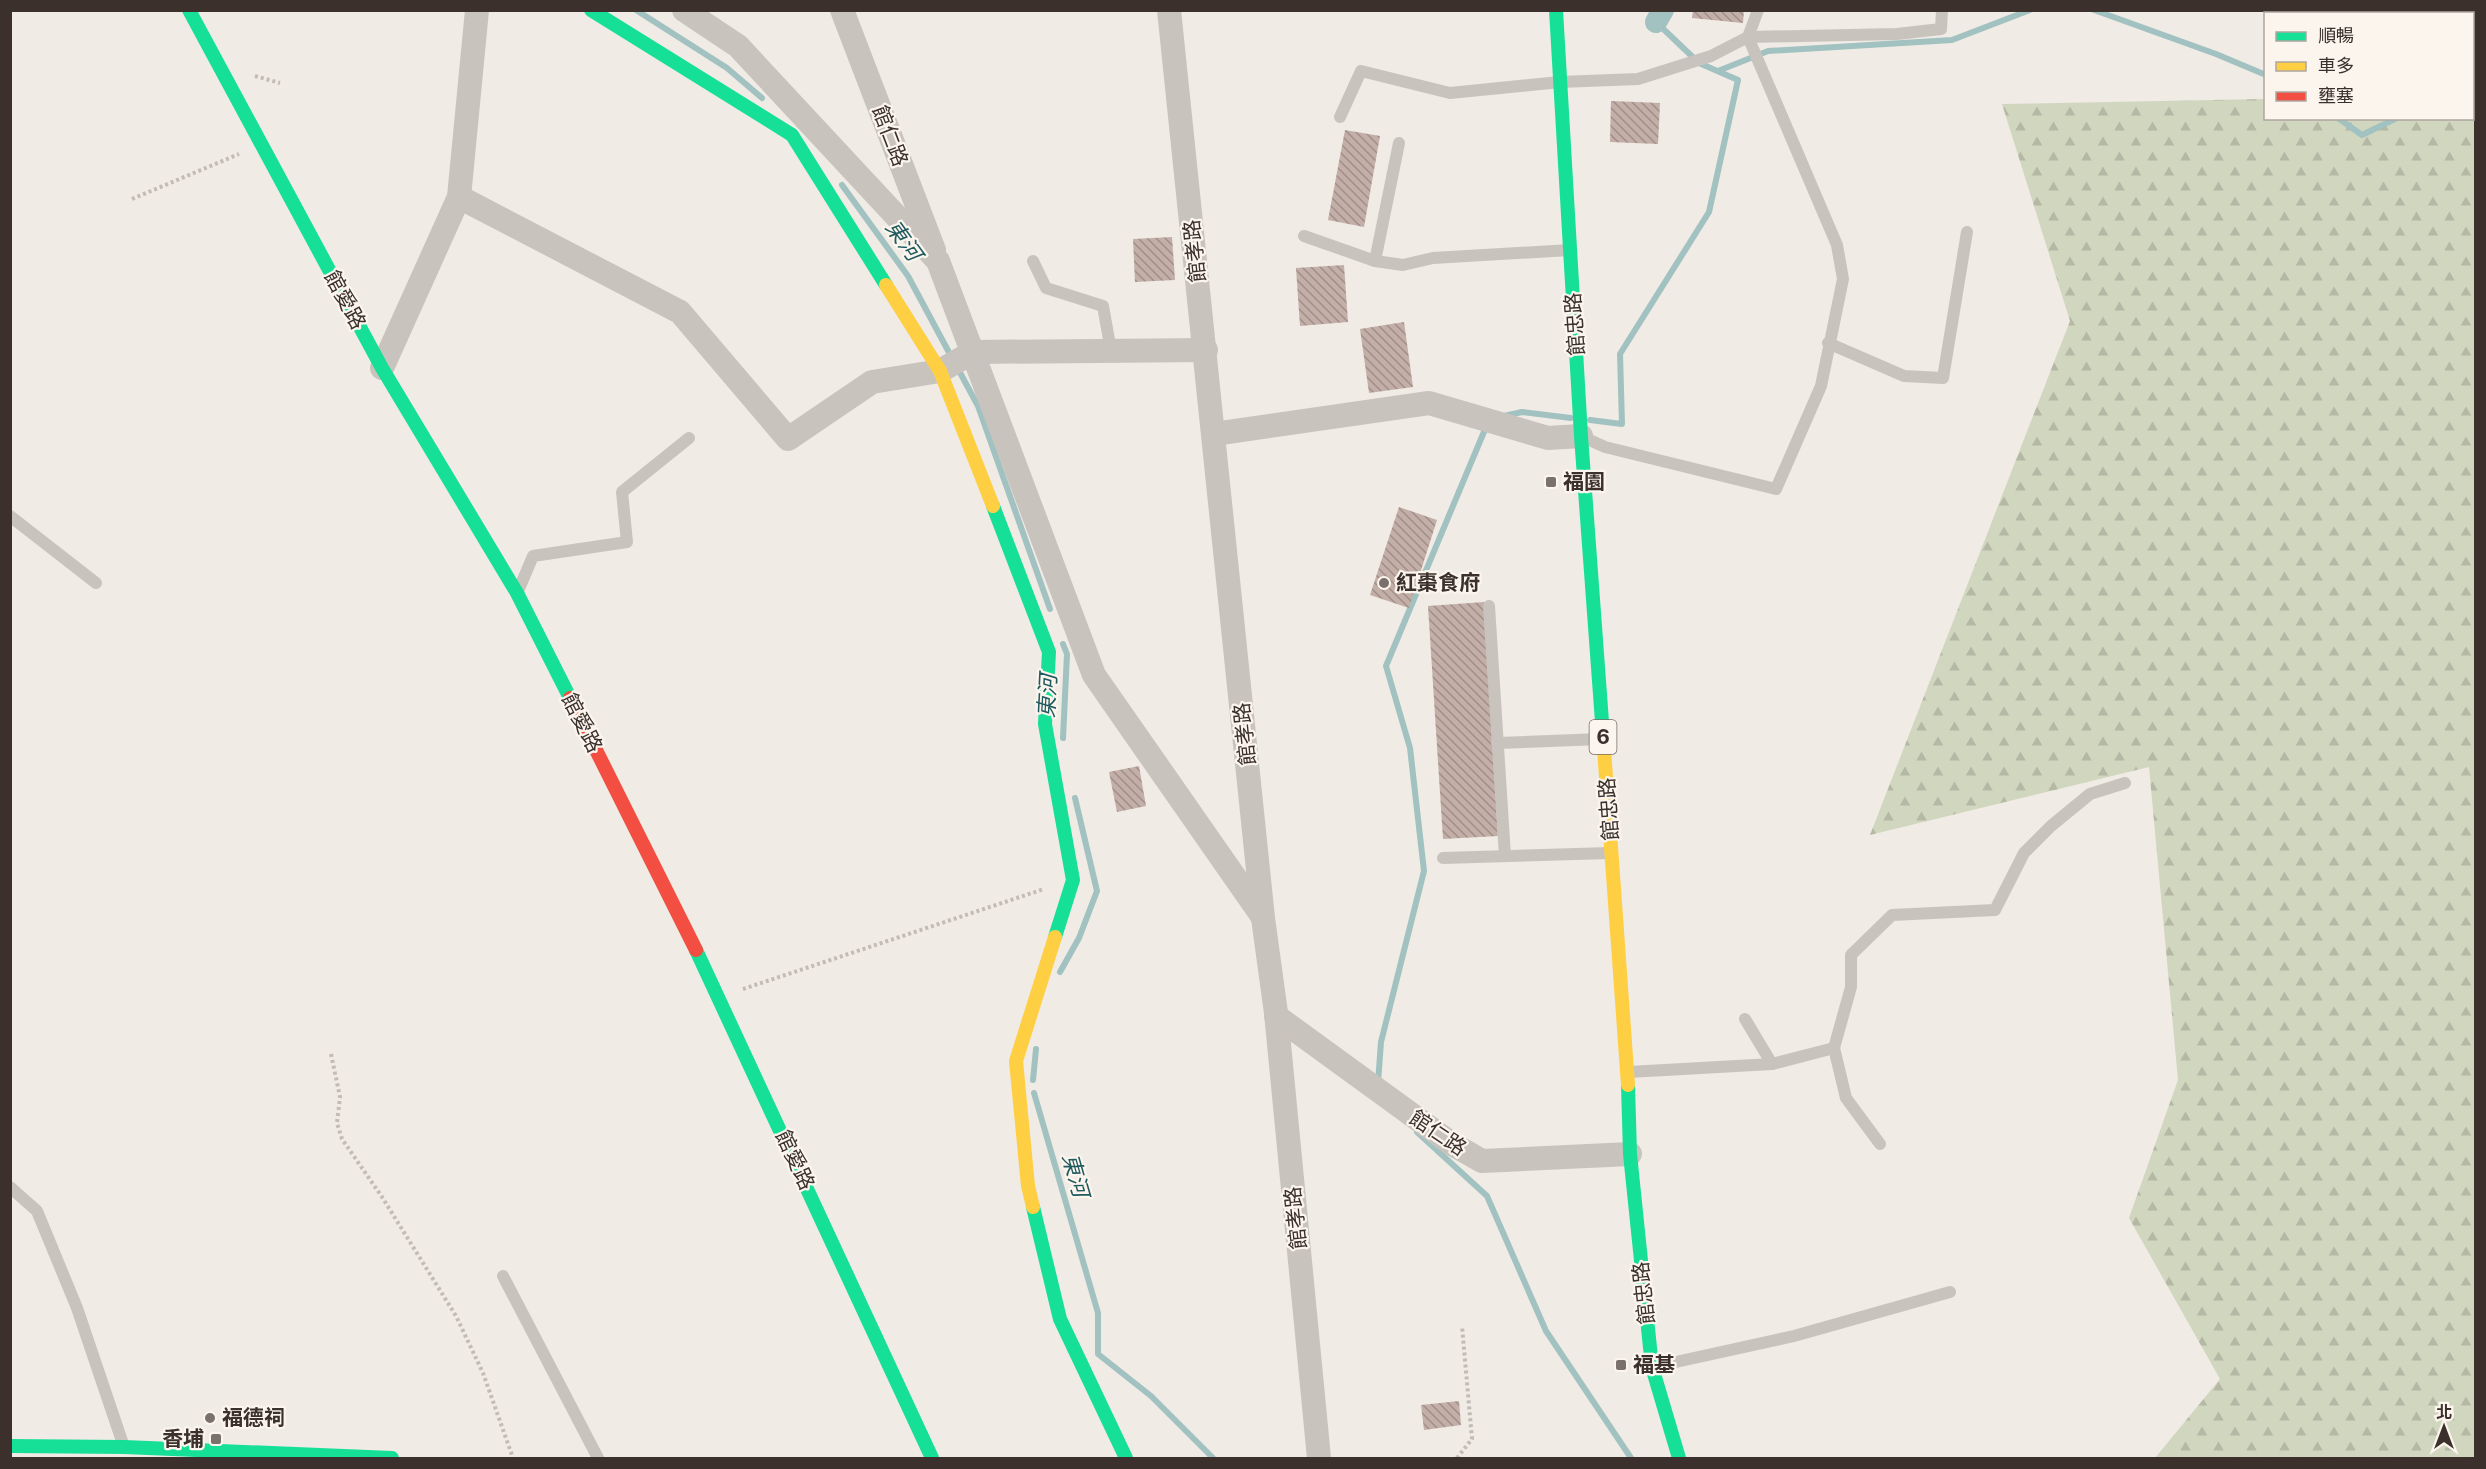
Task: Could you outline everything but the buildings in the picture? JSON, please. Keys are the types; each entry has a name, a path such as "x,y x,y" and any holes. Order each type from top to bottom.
{"street":[{"name":"館愛路","path":"189,10 382,368 517,593 720,997 932,1458"},
{"path":"382,368 459,197 477,10"},
{"path":"591,10 792,135 940,370 1049,652 1046,724 1073,880 1016,1061 1028,1186 1060,1319 1126,1458"},
{"path":"684,10 738,46 938,261"},
{"name":"館仁路","path":"842,10 974,352 1094,675 1263,918"},
{"name":"館孝路","path":"1169,10 1263,918 1276,1016 1319,1458"},
{"name":"館忠路","path":"1556,10 1581,436 1628,1072 1629,1154 1652,1367 1679,1458"},
{"path":"459,197 680,312 788,439 872,382 940,370 974,352 1206,350"},
{"path":"1214,434 1429,403 1548,438 1581,436"},
{"name":"館仁路","path":"1276,1016 1452,1144 1482,1161 1629,1154"},
{"path":"10,1446 95,1453 124,1447 392,1458"}],"lane":[{"path":"1581,436 1605,447 1776,489 1821,386 1828,343 1843,279 1837,245 1748,38 1758,10"},
{"path":"1340,117 1360,71 1450,93 1560,82 1638,79 1710,56 1748,38 1897,34 1941,29 1942,10"},
{"path":"1375,261 1399,144"},
{"path":"1828,343 1904,376 1943,378 1967,232"},
{"path":"1304,236 1375,261 1403,265 1433,258 1570,250"},
{"path":"1033,261 1046,288 1103,306 1111,351"},
{"path":"517,593 533,556 627,542 622,492 689,438"},
{"path":"10,516 96,583"},
{"path":"1489,606 1505,856"},
{"path":"1497,743 1604,739"},
{"path":"1880,1144 1846,1098 1834,1048 1851,987 1851,955 1892,915 1995,910 2024,853 2051,826 2090,794 2125,783"},
{"path":"1443,858 1612,853"},
{"path":"1745,1019 1772,1064"},
{"path":"1628,1072 1772,1064 1834,1048"},
{"path":"10,1187 37,1211 77,1308 124,1447"},
{"path":"503,1276 598,1458"},
{"path":"1652,1367 1794,1336 1950,1292"}],"path":[{"path":"132,199 261,145"},
{"path":"720,997 1073,880"},
{"path":"331,1054 340,1097 337,1123 342,1139 382,1197 456,1316 483,1372 513,1458"},
{"path":"1457,1458 1472,1439 1462,1326"}],"green space":[{"path":"2474,95 2476,95 2475,1458 2155,1458 2220,1379 2129,1218 2178,1080 2149,767 1870,835 2070,321 2002,104 2264,99 2264,120 2474,120"}],"waterway":[{"name":"東河","path":"636,10 727,68 762,98"},
{"path":"1656,22 1663,10"},
{"path":"1718,71 1768,51 1952,40 2030,10"},
{"path":"2094,10 2216,54 2264,74"},
{"path":"1590,420 1622,424 1620,354 1709,212 1738,80 1699,63 1656,22"},
{"path":"2341,120 2362,135 2393,120"},
{"name":"東河","path":"842,185 908,276 952,358"},
{"name":"東河","path":"957,367 978,406 1050,609"},
{"path":"1504,416 1522,412 1571,418"},
{"path":"1378,1083 1381,1042 1424,871 1410,748 1386,666 1486,427"},
{"name":"東河","path":"1063,644 1067,654 1063,738"},
{"name":"東河","path":"1060,972 1079,938 1097,891 1075,798"},
{"name":"東河","path":"1033,1080 1036,1049"},
{"name":"東河","path":"1034,1093 1098,1313 1098,1354 1151,1396 1213,1458"},
{"path":"1417,1132 1487,1196 1546,1331 1631,1458"}],"traffic: fast":[{"path":"189,10 382,368 517,593 570,698"},
{"path":"591,10 792,135 886,285"},
{"path":"1556,10 1581,436 1604,749"},
{"path":"993,506 1049,652 1045,724 1073,880 1055,937"},
{"path":"696,950 932,1458"},
{"path":"1628,1085 1630,1154 1652,1367 1679,1458"},
{"path":"1033,1207 1060,1319 1126,1458"},
{"path":"10,1446 124,1447 392,1458"}],"traffic: slow":[{"path":"886,285 940,371 993,506"},
{"path":"1604,749 1628,1085"},
{"path":"1033,1207 1028,1186 1016,1061 1055,937"}],"traffic: jam":[{"path":"570,698 696,950"}],"place":[{"name":"福園","path":"1551,482"},
{"name":"紅棗食府","path":"1384,583"},
{"name":"福基","path":"1621,1365"},
{"name":"福德祠","path":"210,1418"},
{"name":"香埔","path":"216,1439"}]}
